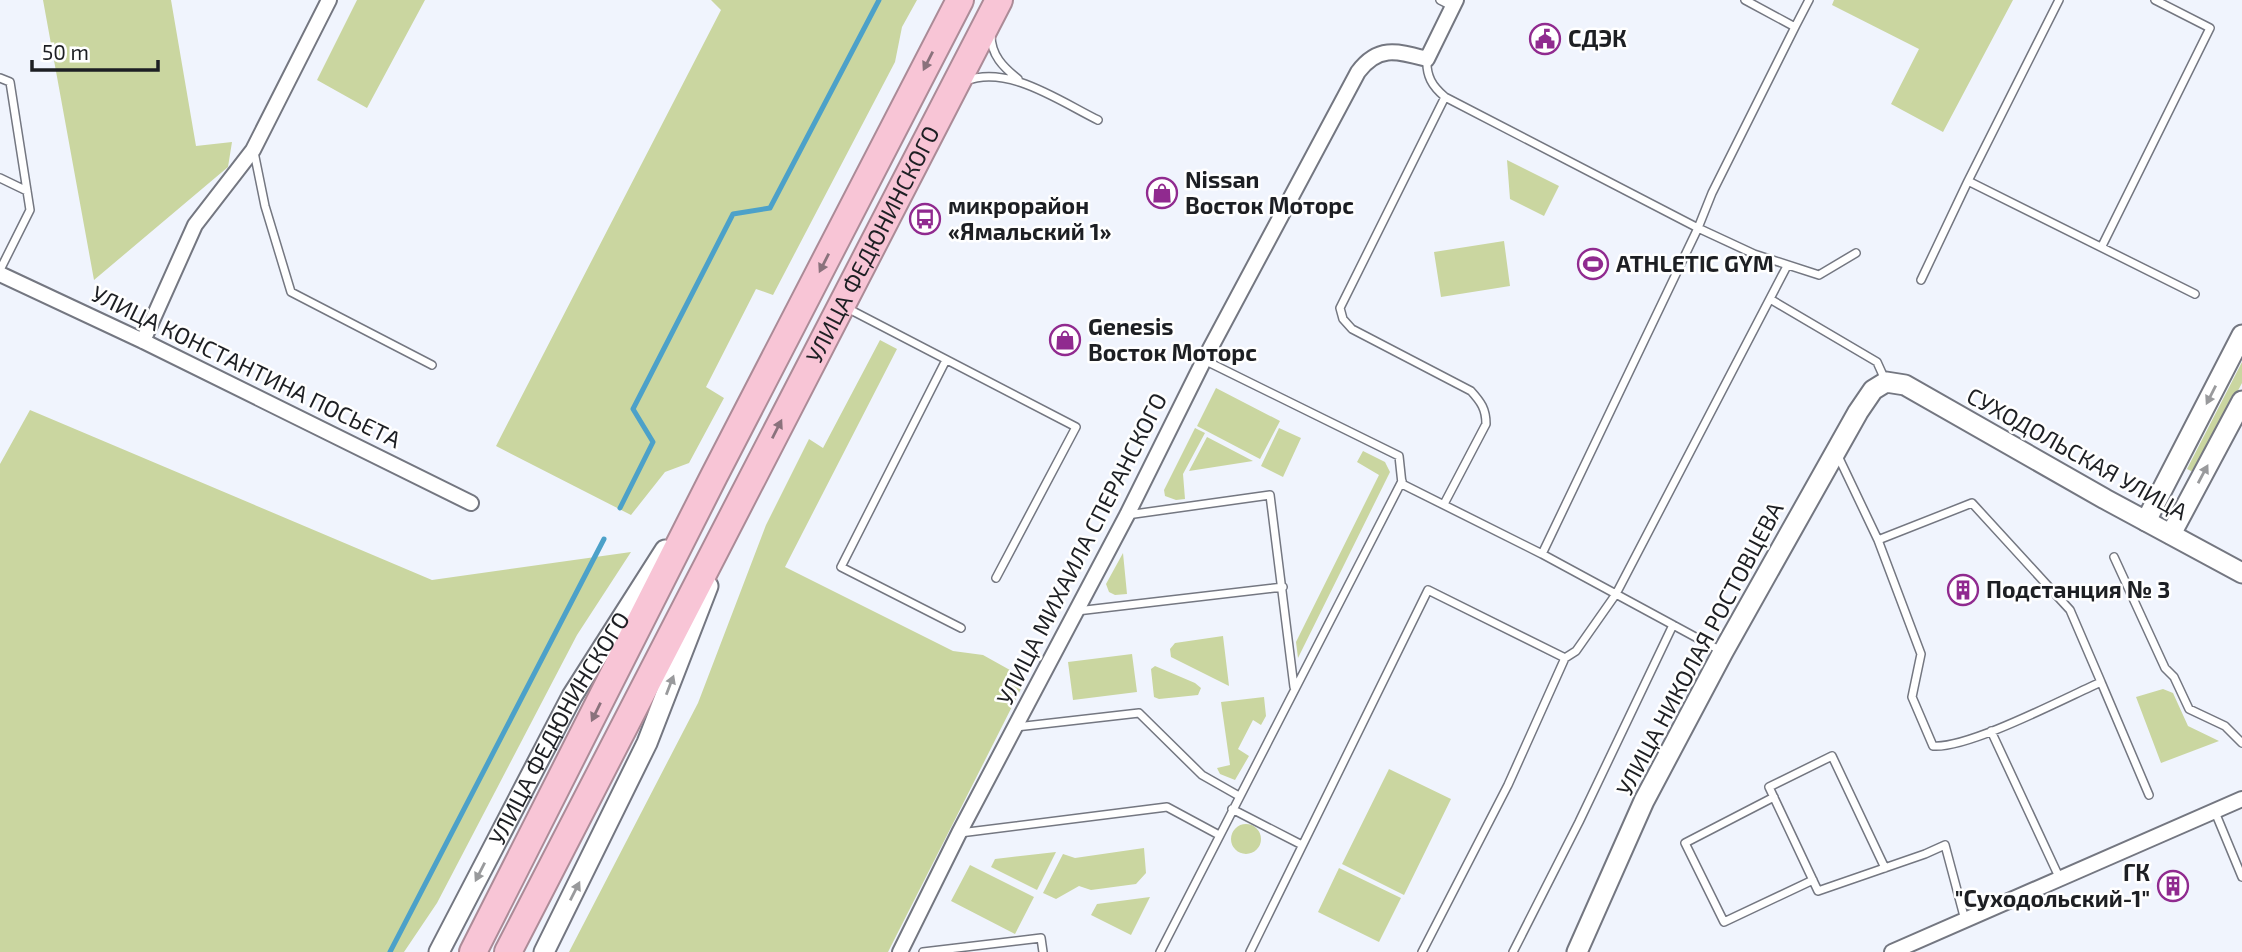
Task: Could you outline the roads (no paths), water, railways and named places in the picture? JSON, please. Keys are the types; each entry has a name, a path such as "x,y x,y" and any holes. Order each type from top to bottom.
{"highway":[{"name":"УЛИЦА ФЕДЮНИНСКОГО","path":"474,952 714,476 960,0"},
{"name":"УЛИЦА ФЕДЮНИНСКОГО","path":"508,952 998,2"}],"street":[{"path":"143,341 195,225 253,150 329,0"},
{"path":"1427,59 1450,2"},
{"name":"УЛИЦА МИХАИЛА СПЕРАНСКОГО","path":"900,952 1127,515 1204,360 1358,72 1368,59 1386,52 1427,59"},
{"name":"УЛИЦА КОНСТАНТИНА ПОСЬЕТА","path":"0,272 471,503"},
{"path":"2146,521 2242,335"},
{"name":"УЛИЦА НИКОЛАЯ РОСТОВЦЕВА","path":"1577,952 1644,801 1723,652 1872,390 1886,382"},
{"name":"СУХОДОЛЬСКАЯ УЛИЦА","path":"1886,382 1905,385 2242,573"},
{"path":"2171,534 2242,401"},
{"name":"УЛИЦА ФЕДЮНИНСКОГО","path":"439,952 572,696 599,650 714,476"},
{"name":"УЛИЦА ФЕДЮНИНСКОГО","path":"544,952 647,743 746,490"},
{"path":"1892,952 2242,799"}],"lane":[{"path":"1745,0 1795,27"},
{"path":"1542,554 1698,228 1712,193 1809,0"},
{"path":"1920,280 2059,0"},
{"path":"2102,246 2210,28 2155,0"},
{"path":"998,2 991,39 993,52 1008,72 1021,82"},
{"path":"1427,59 1430,79 1445,97 1698,228 1754,254 1819,275 1856,253"},
{"path":"951,92 960,84 980,76 1005,77 1021,82 1098,120"},
{"path":"0,78 10,82 30,210 0,272"},
{"path":"1444,504 1486,424 1486,412 1471,391 1352,329 1343,319 1340,308 1445,97"},
{"path":"253,150 265,206 291,292 432,365"},
{"path":"0,178 27,191"},
{"path":"1968,181 2195,294"},
{"path":"1422,952 1508,785 1565,658 1576,651 1616,594 1787,266"},
{"path":"1770,299 1877,362 1886,382"},
{"path":"841,305 1076,427 996,578"},
{"path":"946,360 841,567 961,628"},
{"path":"1204,360 1399,456 1402,484 1542,554 1723,652"},
{"path":"1837,452 1878,540 1921,654 1912,697 1933,746 1946,747 1991,731 2101,682"},
{"path":"1160,952 1402,481"},
{"path":"1127,515 1270,495 1294,688"},
{"path":"1878,540 1972,503 2070,610 2149,795"},
{"path":"2114,556 2165,668 2174,677 2189,709 2225,726 2242,743"},
{"path":"1076,611 1283,587"},
{"path":"1250,952 1428,590 1565,658"},
{"path":"1513,952 1579,822 1673,625"},
{"path":"1015,727 1139,713 1202,775 1239,796"},
{"path":"1991,731 2060,879"},
{"path":"1885,868 1832,756 1769,787 1818,891 1885,868 1945,845 1965,920"},
{"path":"1774,797 1685,843 1724,922 1813,880"},
{"path":"960,833 1167,807 1219,835"},
{"path":"1232,809 1301,845"},
{"path":"2215,812 2242,877"},
{"path":"923,952 1041,938 1043,952"}],"waterway":[{"path":"620,508 653,442 633,409 733,214 770,208 879,0"},
{"path":"390,952 604,539"}],"place":[{"name":"СДЭК","path":"1545,39"},
{"name":"Nissan Восток Моторс","path":"1162,193"},
{"name":"микрорайон «Ямальский 1»","path":"925,219"},
{"name":"ATHLETIC GYM","path":"1593,264"},
{"name":"Genesis Восток Моторс","path":"1065,340"},
{"name":"Подстанция № 3","path":"1963,590"},
{"name":"ГК \"Суходольский-1\"","path":"2173,886"}]}
